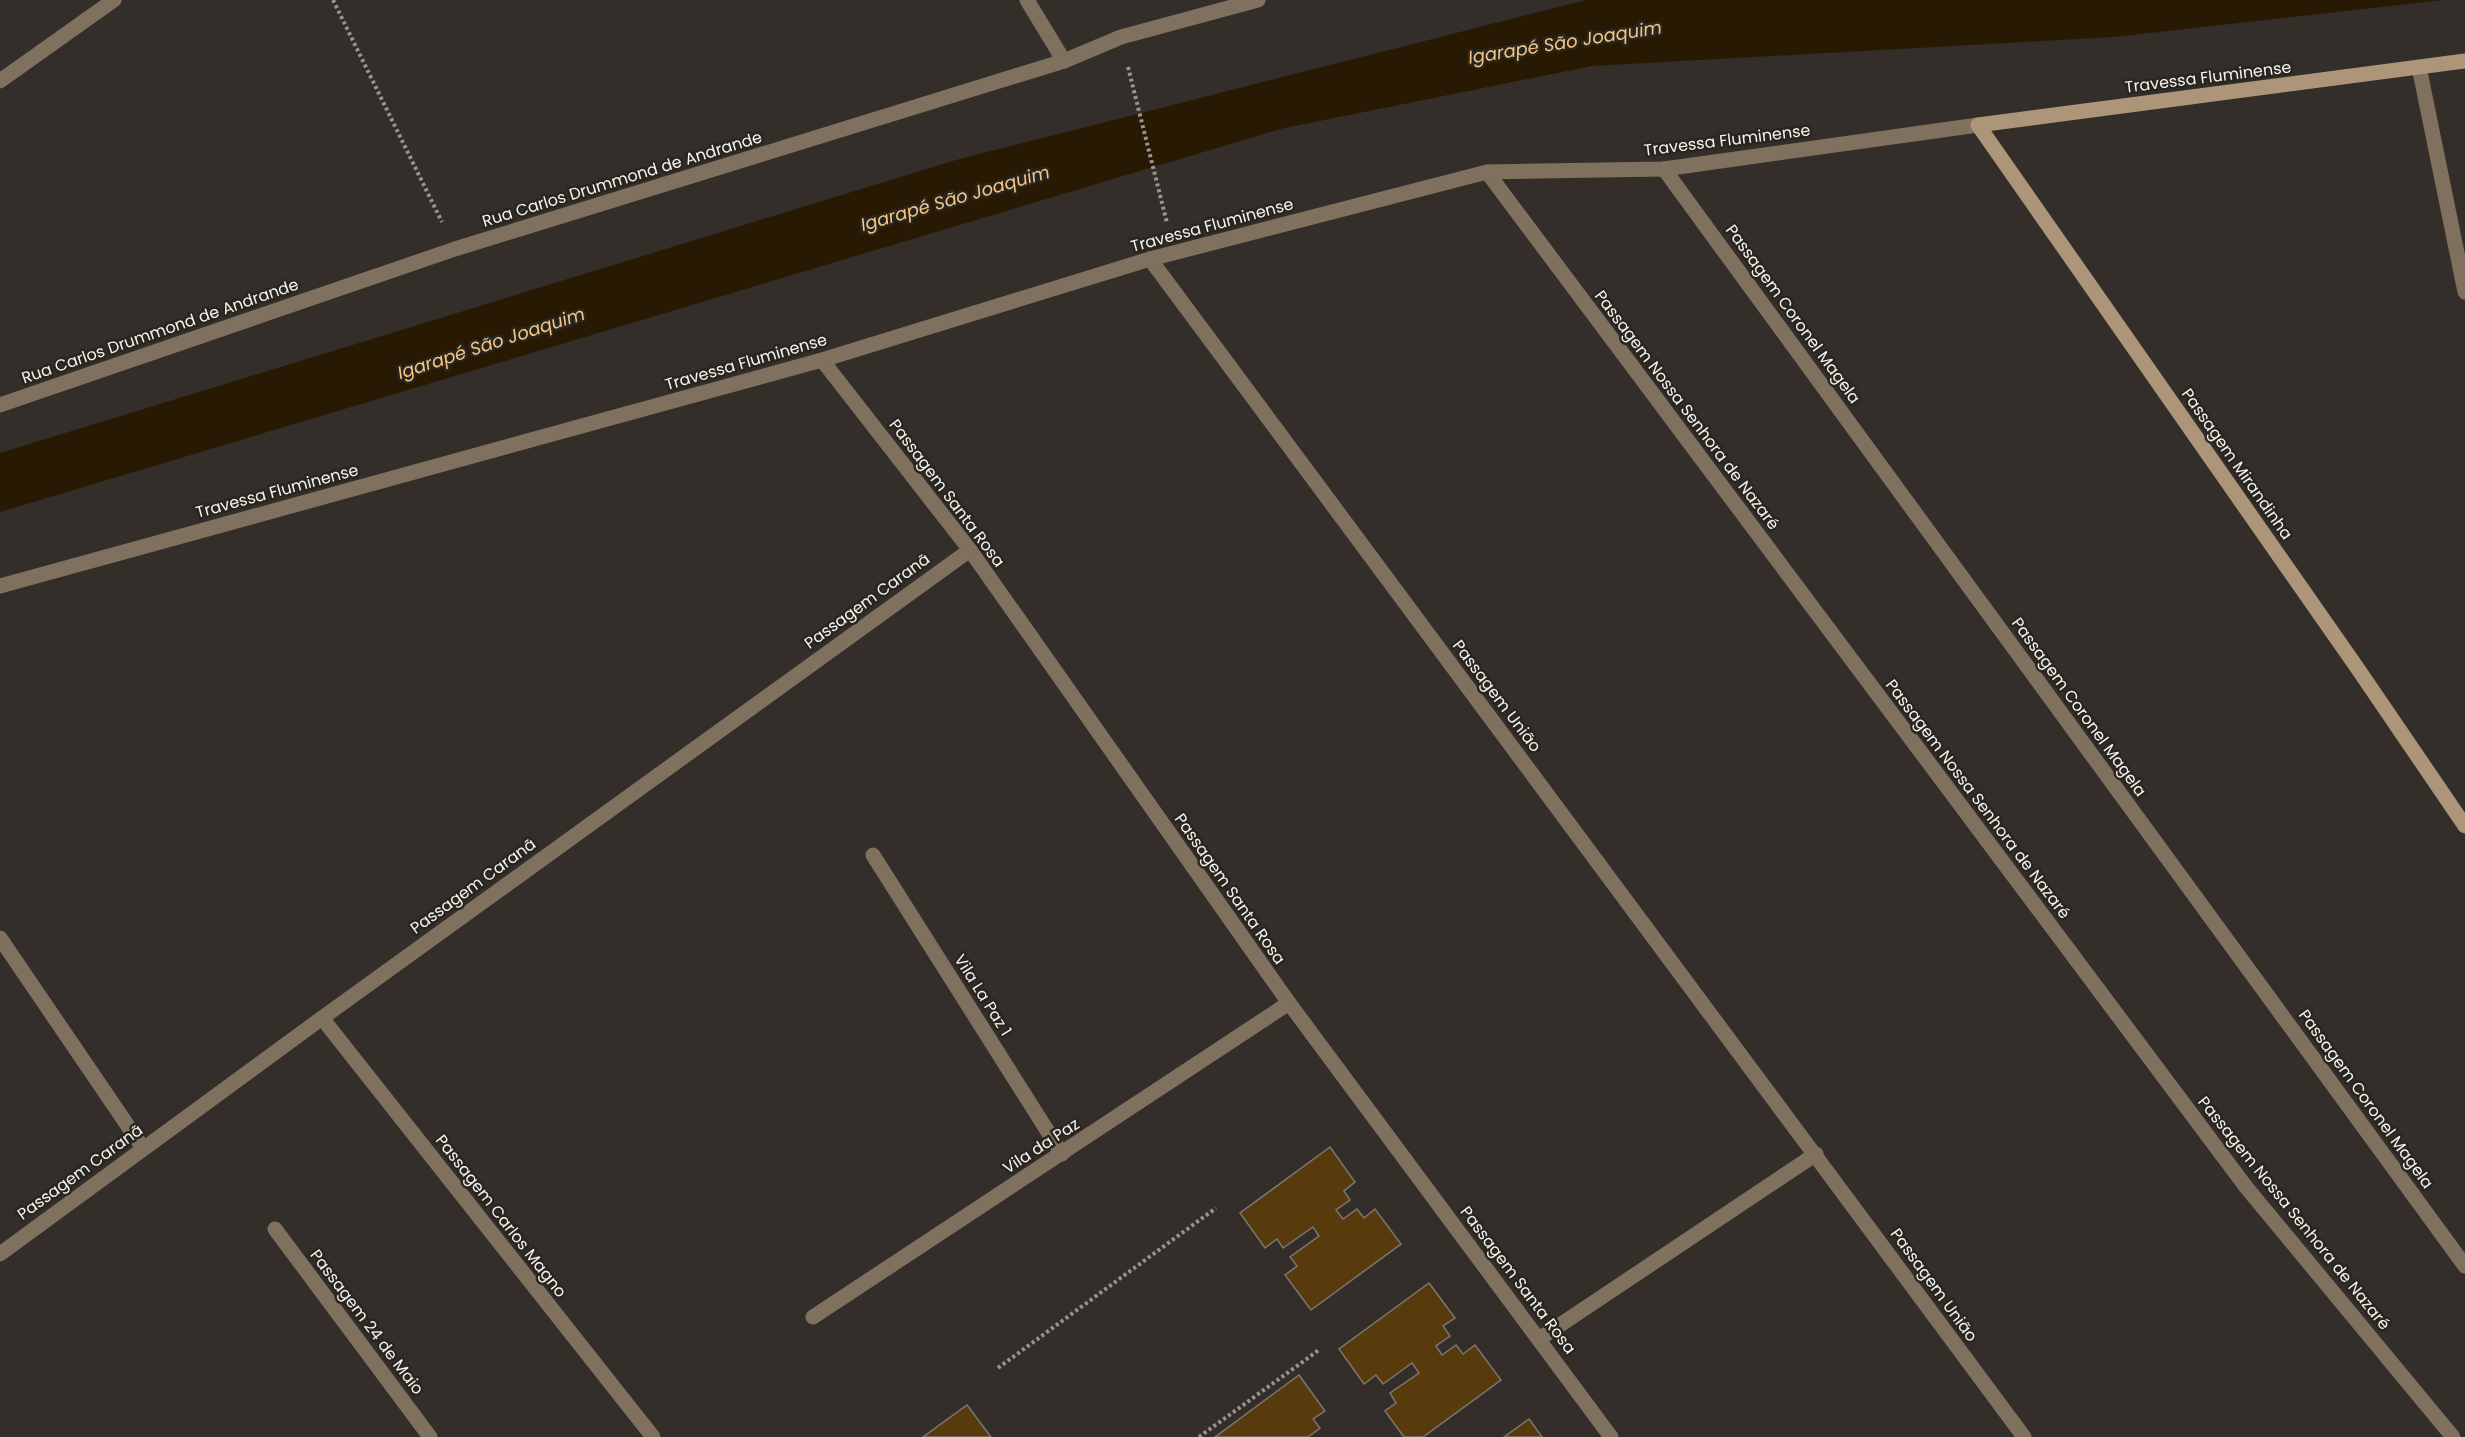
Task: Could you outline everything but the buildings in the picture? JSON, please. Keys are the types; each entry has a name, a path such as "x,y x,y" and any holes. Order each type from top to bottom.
{"street":[{"path":"0,81 114,0"},
{"path":"1027,0 1064,61"},
{"name":"Rua Carlos Drummond de Andrande","path":"0,405 455,249 1064,61 1121,37 1258,0"},
{"name":"Travessa Fluminense","path":"0,586 822,360 1150,259 1486,172 1664,169 2465,61"},
{"path":"2419,68 2465,292"},
{"name":"Passagem Mirandinha","path":"1978,125 2345,650 2465,826"},
{"name":"Passagem Coronel Magela","path":"1664,169 2465,1266"},
{"name":"Passagem Nossa Senhora de Nazaré","path":"1486,172 2246,1187 2452,1437"},
{"name":"Passagem União","path":"1150,259 2024,1437"},
{"name":"Passagem Santa Rosa","path":"822,360 969,550 1289,1003 1611,1437"},
{"name":"Passagem Caranã","path":"0,1254 969,550"},
{"name":"Vila La Paz 1","path":"873,855 1062,1154"},
{"path":"0,938 143,1148"},
{"name":"Vila da Paz","path":"813,1317 1289,1003"},
{"name":"Passagem Carlos Magno","path":"322,1018 653,1437"},
{"path":"1539,1339 1816,1154"},
{"name":"Passagem 24 de Maio","path":"275,1229 430,1437"}],"path":[{"path":"333,0 455,249"},
{"path":"1121,37 1174,253"},
{"path":"998,1368 1216,1208"},
{"path":"1199,1437 1319,1350"}],"water":[{"name":"Igarapé São Joaquim","path":"1586,0 2443,0 2114,37 1592,66 1280,129 0,512 0,453 956,160"}]}
